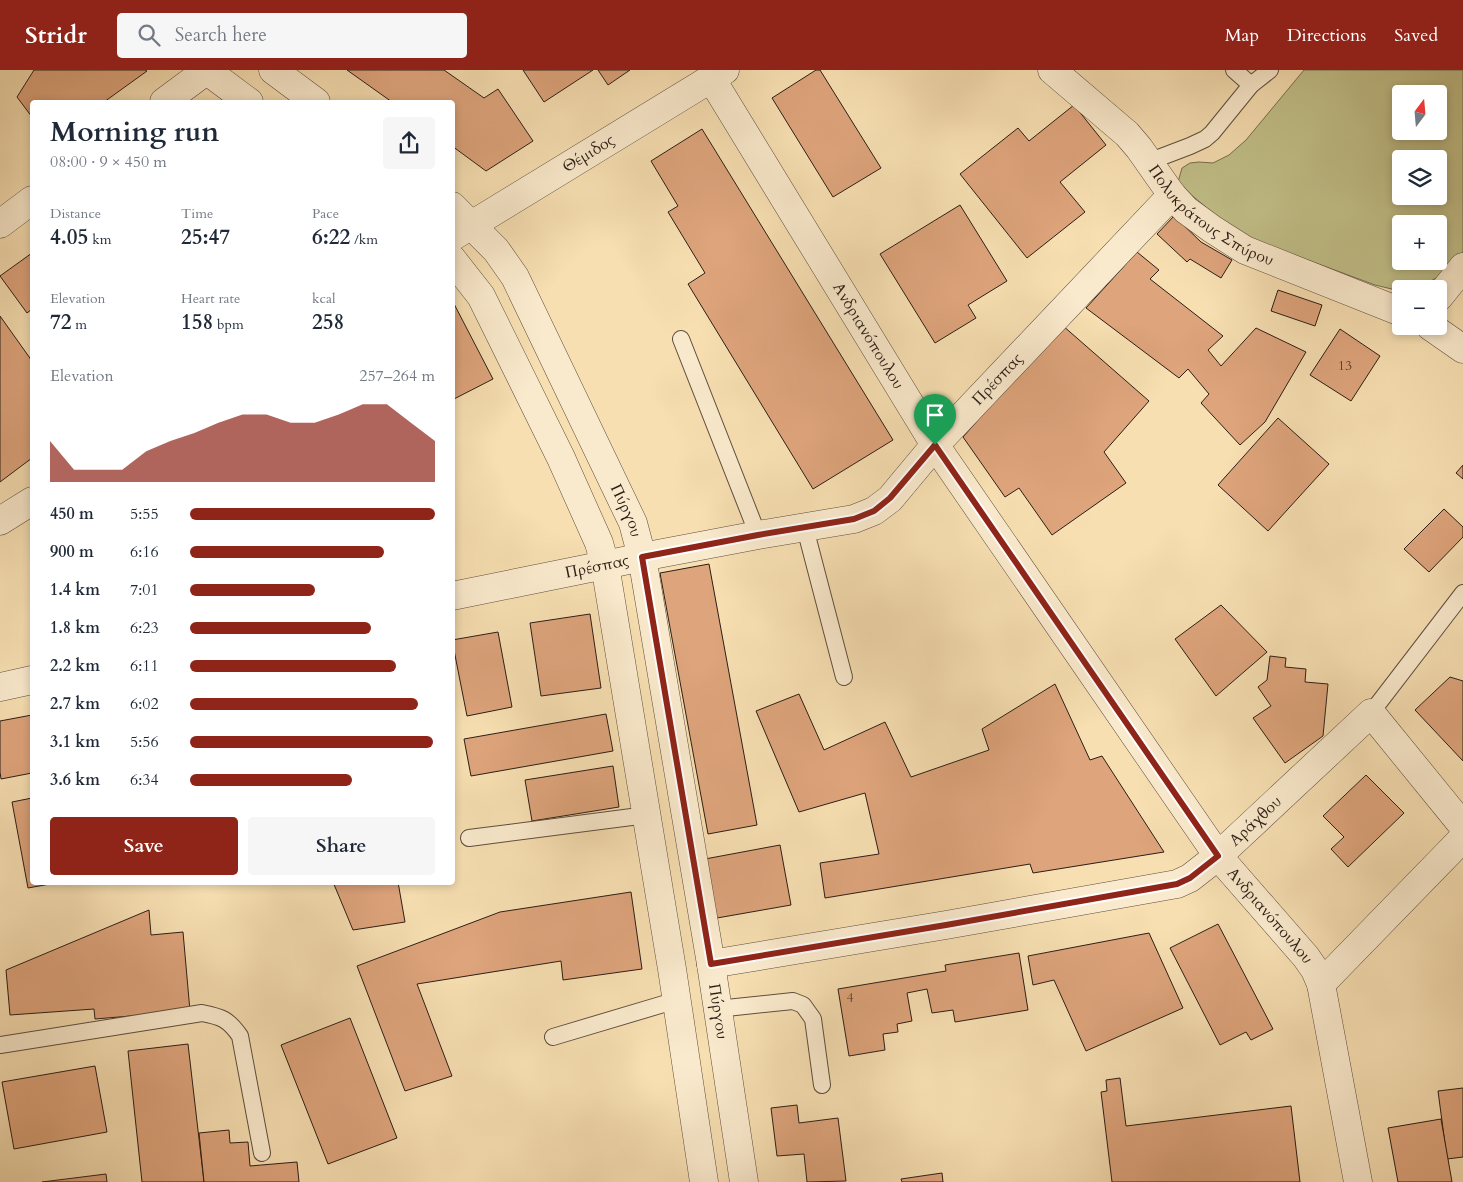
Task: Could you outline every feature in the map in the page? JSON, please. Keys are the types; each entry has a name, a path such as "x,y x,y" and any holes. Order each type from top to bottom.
{"street":[{"path":"167,100 206,70 246,100"},
{"path":"273,70 313,100"},
{"name":"Πολυκράτους Σπύρου","path":"1052,70 1127,134 1172,195 1199,220 1245,250 1392,308"},
{"name":"Θέμιδος","path":"462,231 718,74"},
{"name":"Ανδριανόπουλου","path":"718,74 935,445 1218,856 1306,957 1315,970 1321,984 1358,1182"},
{"name":"Πρέσπας","path":"455,595 606,566 642,557 854,519 874,511 890,498 935,445 1172,195"},
{"path":"0,224 30,202"},
{"name":"Πύργου","path":"455,214 462,231 496,250 515,277 633,524 642,557 711,964 744,1182"},
{"path":"455,263 481,296 517,368 599,542 606,566 677,1000 704,1182"},
{"path":"1447,287 1463,268"},
{"path":"1443,335 1463,349"},
{"path":"0,521 30,502"},
{"path":"0,687 30,680"},
{"path":"1371,713 1463,826"},
{"name":"Αράχθου","path":"711,964 1177,884 1190,878 1218,856 1371,713"},
{"path":"1321,984 1463,838"}],"lane":[{"path":"1234,70 1251,85"},
{"path":"1148,162 1205,139 1251,85 1270,70"},
{"path":"681,339 758,535"},
{"path":"805,528 844,677"},
{"path":"1371,713 1463,593"},
{"path":"469,838 647,815"},
{"path":"553,1037 677,1000"},
{"path":"717,1009 793,1001 803,1005 813,1019 822,1085"},
{"path":"0,1045 202,1013 218,1016 232,1024 240,1036 262,1153"}],"shaded area":[{"path":"1304,70 1463,70 1463,254 1447,269 1447,215 1392,215 1392,270 1446,270 1432,280 1392,280 1392,289 1375,285 1254,240 1219,218 1178,182 1182,168 1190,163 1213,163 1229,155 1246,140"}],"building":[{"path":"34,70 147,71 107,100 30,100 30,114 17,97"},
{"path":"347,70 444,70 484,98 498,89 533,141 486,171 455,148 455,100 389,100"},
{"path":"523,70 593,70 544,102"},
{"path":"598,70 630,70 608,85"},
{"path":"816,70 820,70 881,168 833,197 772,98"},
{"path":"1074,105 1106,145 1060,182 1085,212 1027,258 960,174 1018,128 1029,141"},
{"path":"702,129 893,440 813,489 688,284 705,273 668,212 678,206 651,161"},
{"path":"960,205 1007,281 968,305 976,318 935,343 880,254"},
{"path":"1174,216 1201,242 1232,260 1221,278 1190,259 1187,262 1157,234"},
{"path":"1137,252 1159,270 1150,279 1223,336 1208,350 1221,366 1256,328 1306,352 1265,422 1240,445 1201,403 1209,394 1188,369 1179,378 1086,308"},
{"path":"30,254 30,311 27,313 0,276"},
{"path":"1278,290 1322,305 1315,326 1271,311"},
{"path":"455,306 493,379 455,398"},
{"path":"0,316 30,358 30,460 0,482"},
{"path":"1062,325 1149,401 1104,452 1126,483 1052,535 1019,488 1005,497 963,437"},
{"path":"1340,329 1380,356 1351,401 1310,375"},
{"path":"1278,418 1329,464 1268,531 1218,485"},
{"path":"1463,465 1463,479 1456,473"},
{"path":"1444,509 1463,527 1463,537 1429,572 1404,549"},
{"path":"709,564 757,825 708,834 660,573"},
{"path":"1221,605 1267,652 1216,696 1175,639"},
{"path":"590,614 601,688 541,696 530,623"},
{"path":"498,632 512,707 467,716 455,655 455,639"},
{"path":"1270,656 1286,658 1285,667 1306,669 1305,682 1328,684 1323,736 1285,763 1253,718 1271,706 1258,687 1267,680"},
{"path":"1450,677 1463,681 1463,761 1415,710"},
{"path":"1055,684 1090,760 1102,756 1164,852 1033,873 1030,864 825,898 820,863 879,854 865,793 799,812 756,711 799,694 824,750 885,722 911,777 989,750 982,729"},
{"path":"606,714 613,751 471,776 464,739"},
{"path":"30,715 30,773 1,779 0,721"},
{"path":"613,766 619,807 532,821 525,780"},
{"path":"1366,775 1404,813 1348,867 1331,849 1344,837 1323,816"},
{"path":"30,798 30,885 44,885 28,888 12,802"},
{"path":"780,845 791,905 717,918 705,859"},
{"path":"334,885 399,885 405,922 353,930"},
{"path":"631,892 642,969 563,980 561,961 417,984 452,1076 405,1091 357,966 500,912"},
{"path":"149,910 151,935 183,932 190,1011 95,1019 94,1009 10,1015 6,970"},
{"path":"1218,924 1273,1029 1251,1040 1246,1032 1220,1045 1170,948"},
{"path":"1149,933 1183,1008 1086,1051 1054,980 1033,985 1028,956"},
{"path":"1019,953 1028,1010 955,1022 953,1010 932,1013 927,989 907,993 912,1021 897,1024 898,1032 883,1034 885,1050 849,1056 838,989 946,971 945,965"},
{"path":"350,1018 397,1138 328,1164 281,1045"},
{"path":"188,1044 204,1182 142,1182 128,1051"},
{"path":"95,1066 107,1132 14,1149 2,1082"},
{"path":"1120,1078 1126,1126 1291,1106 1300,1182 1112,1182 1101,1092 1107,1091 1106,1080"},
{"path":"1463,1088 1463,1157 1447,1159 1438,1091"},
{"path":"797,1105 799,1123 838,1118 846,1181 807,1182 804,1154 777,1156 771,1108"},
{"path":"1441,1119 1452,1182 1398,1182 1388,1128"},
{"path":"229,1130 230,1143 248,1142 250,1166 297,1162 299,1182 204,1182 199,1133"},
{"path":"942,1173 943,1182 902,1182 901,1179"},
{"path":"106,1174 107,1182 42,1182"}],"route":[{"path":"935,445 1218,856 1190,878 1177,884 711,964 642,557 854,519 874,511 890,498 935,445"}]}
